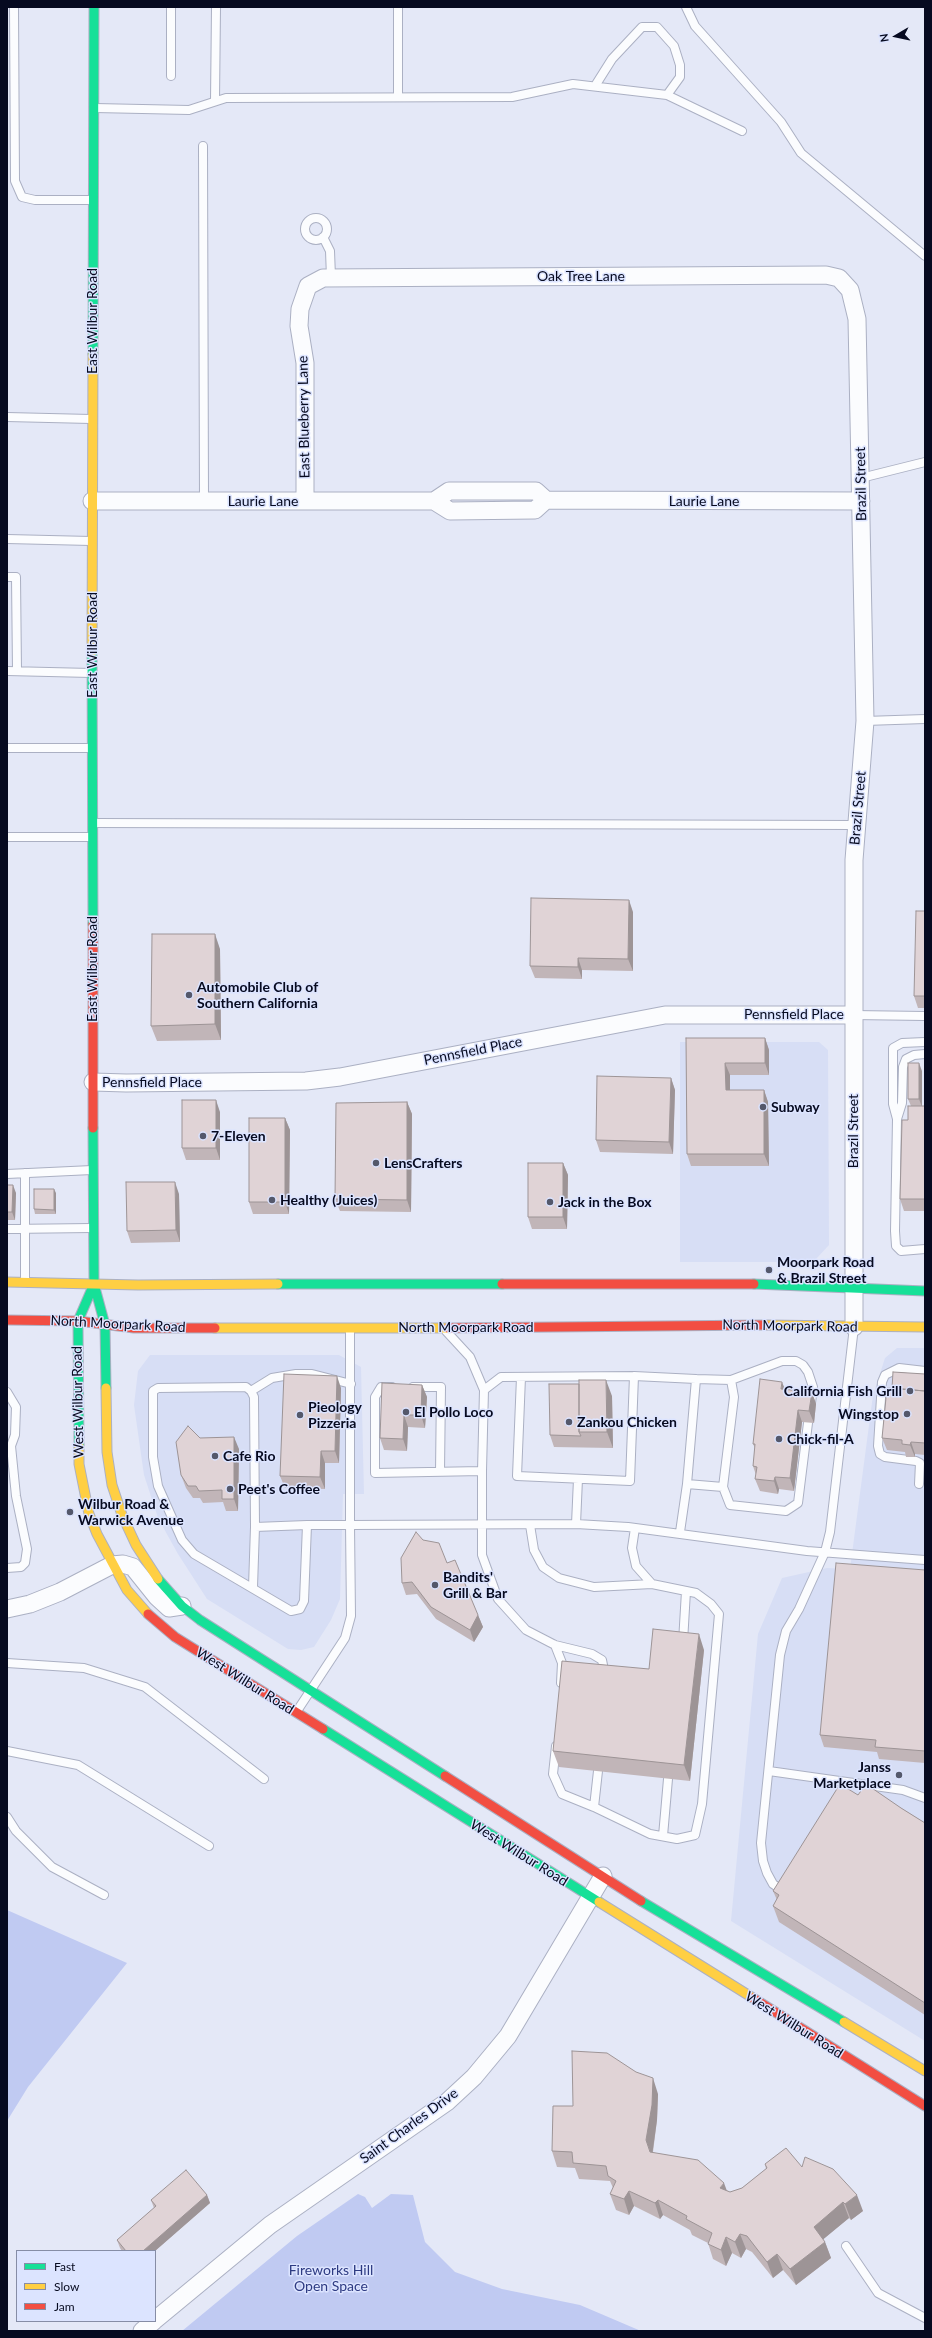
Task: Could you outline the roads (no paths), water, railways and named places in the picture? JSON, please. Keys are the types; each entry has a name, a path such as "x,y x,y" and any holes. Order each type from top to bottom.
{"street":[{"name":"East Wilbur Road","path":"94,7 92,419 94,1284"},
{"name":"Oak Tree Lane","path":"308,286 323,278 331,277 826,275 839,278 850,290"},
{"name":"East Blueberry Lane","path":"305,501 305,363 299,326 300,309 308,286"},
{"name":"Brazil Street","path":"850,290 857,319 865,721 854,860 854,1327"},
{"name":"Laurie Lane","path":"92,501 434,501 450,491 536,490 546,500 861,501"},
{"name":"Pennsfield Place","path":"93,1082 306,1081 340,1077 665,1015 853,1015"},
{"path":"7,1282 94,1284 647,1283 814,1285 854,1289 925,1291"},
{"name":"West Wilbur Road","path":"94,1284 78,1322 79,1464 89,1514 112,1565 127,1590 142,1607 175,1637 590,1898 925,2106"},
{"name":"West Wilbur Road","path":"94,1284 106,1325 107,1452 112,1485 122,1515 136,1545 160,1582 182,1606 635,1897 925,2071"},
{"name":"North Moorpark Road","path":"7,1320 78,1322 134,1328 350,1329 441,1326 726,1324 925,1327"},
{"path":"7,1609 30,1604 60,1592 112,1565 133,1567 157,1597 169,1608 182,1606"},
{"name":"Saint Charles Drive","path":"156,2320 270,2225 447,2102 468,2082 508,2036 603,1876"},
{"name":"Saint Charles Drive","path":"142,2331 154,2322"}],"lane":[{"path":"14,7 15,180 22,197 35,200 93,200"},
{"path":"171,7 171,76"},
{"path":"215,101 216,7"},
{"path":"398,7 398,97"},
{"path":"686,7 695,26 781,122 802,153 925,256"},
{"path":"595,86 612,59 642,27 657,27 674,46 680,65 680,78 667,95"},
{"path":"94,108 189,110 226,98 512,97 573,84 667,95 742,131"},
{"path":"203,146 204,501"},
{"path":"324,237 330,251 331,277"},
{"path":"7,417 92,419"},
{"path":"861,478 925,462"},
{"path":"7,539 92,541"},
{"path":"7,577 16,577 17,671"},
{"path":"7,671 92,673"},
{"path":"865,721 925,719"},
{"path":"7,748 92,748"},
{"path":"92,823 856,825"},
{"path":"7,836 92,837"},
{"path":"853,1015 925,1016"},
{"path":"925,1042 902,1043 893,1048 893,1104 897,1119 896,1246 901,1251 906,1252 925,1249"},
{"path":"897,1119 902,1103 903,1067 906,1059 914,1055 925,1054"},
{"path":"7,1174 93,1170"},
{"path":"25,1173 25,1282"},
{"path":"7,1229 93,1228"},
{"path":"441,1326 470,1357 484,1390 482,1555 498,1599 526,1630 555,1645 592,1654 602,1660 606,1679"},
{"path":"786,1894 773,1884 762,1861 762,1836 782,1642 825,1552 830,1532 854,1327"},
{"path":"296,1713 345,1638 351,1616 350,1329"},
{"path":"484,1390 501,1377 634,1376 731,1380 782,1361 796,1361 803,1365 808,1372 813,1387 811,1403"},
{"path":"919,1484 920,1463 916,1460 885,1457 880,1454 878,1446 882,1382 885,1375 899,1368 925,1371"},
{"path":"251,1391 272,1378 296,1374 312,1374 351,1384"},
{"path":"521,1377 517,1476 630,1481 634,1376"},
{"path":"680,1532 687,1484 696,1379"},
{"path":"731,1380 734,1397 723,1487 730,1505 786,1511 798,1502 808,1423"},
{"path":"253,1587 255,1526 254,1397 251,1391 246,1387 158,1388 153,1392 153,1457 158,1486 182,1540 194,1554 253,1587 291,1611 300,1609 304,1601 307,1525"},
{"path":"440,1472 441,1387 381,1387 374,1397 374,1472 440,1472 482,1471"},
{"path":"7,1392 16,1407 15,1435 11,1446 16,1496 28,1549 25,1563 20,1567 7,1568"},
{"path":"576,1524 578,1478"},
{"path":"687,1484 723,1487"},
{"path":"255,1526 482,1526 576,1524 680,1532 825,1552 925,1560"},
{"path":"530,1525 534,1550 543,1567 559,1578 594,1587 652,1584 686,1590 696,1593 712,1604 719,1614 702,1804 695,1835 677,1839 650,1834 594,1807 562,1794 553,1774 557,1734"},
{"path":"635,1528 632,1548 636,1566 652,1584"},
{"path":"682,1647 686,1590"},
{"path":"555,1645 562,1663 560,1694"},
{"path":"7,1663 84,1668 145,1687 264,1779"},
{"path":"7,1751 78,1765 209,1846"},
{"path":"594,1807 598,1771"},
{"path":"769,1771 903,1790 925,1798"},
{"path":"662,1836 668,1778"},
{"path":"7,1817 16,1831 52,1867 104,1895"},
{"path":"846,2246 878,2294 925,2318"}],"place":[{"name":"Automobile Club of Southern California","path":"189,995"},
{"name":"Subway","path":"763,1107"},
{"name":"7-Eleven","path":"203,1136"},
{"name":"LensCrafters","path":"376,1163"},
{"name":"Healthy (Juices)","path":"272,1200"},
{"name":"Jack in the Box","path":"550,1202"},
{"name":"Moorpark Road & Brazil Street","path":"769,1270"},
{"name":"California Fish Grill","path":"910,1391"},
{"name":"El Pollo Loco","path":"406,1412"},
{"name":"Wingstop","path":"907,1414"},
{"name":"Pieology Pizzeria","path":"300,1415"},
{"name":"Zankou Chicken","path":"569,1422"},
{"name":"Chick-fil-A","path":"779,1439"},
{"name":"Cafe Rio","path":"215,1456"},
{"name":"Peet's Coffee","path":"230,1489"},
{"name":"Wilbur Road & Warwick Avenue","path":"70,1512"},
{"name":"Bandits' Grill & Bar","path":"435,1585"},
{"name":"Janss Marketplace","path":"899,1775"}],"park label":[{"name":"Fireworks Hill Open Space","path":"331,2278"}]}
